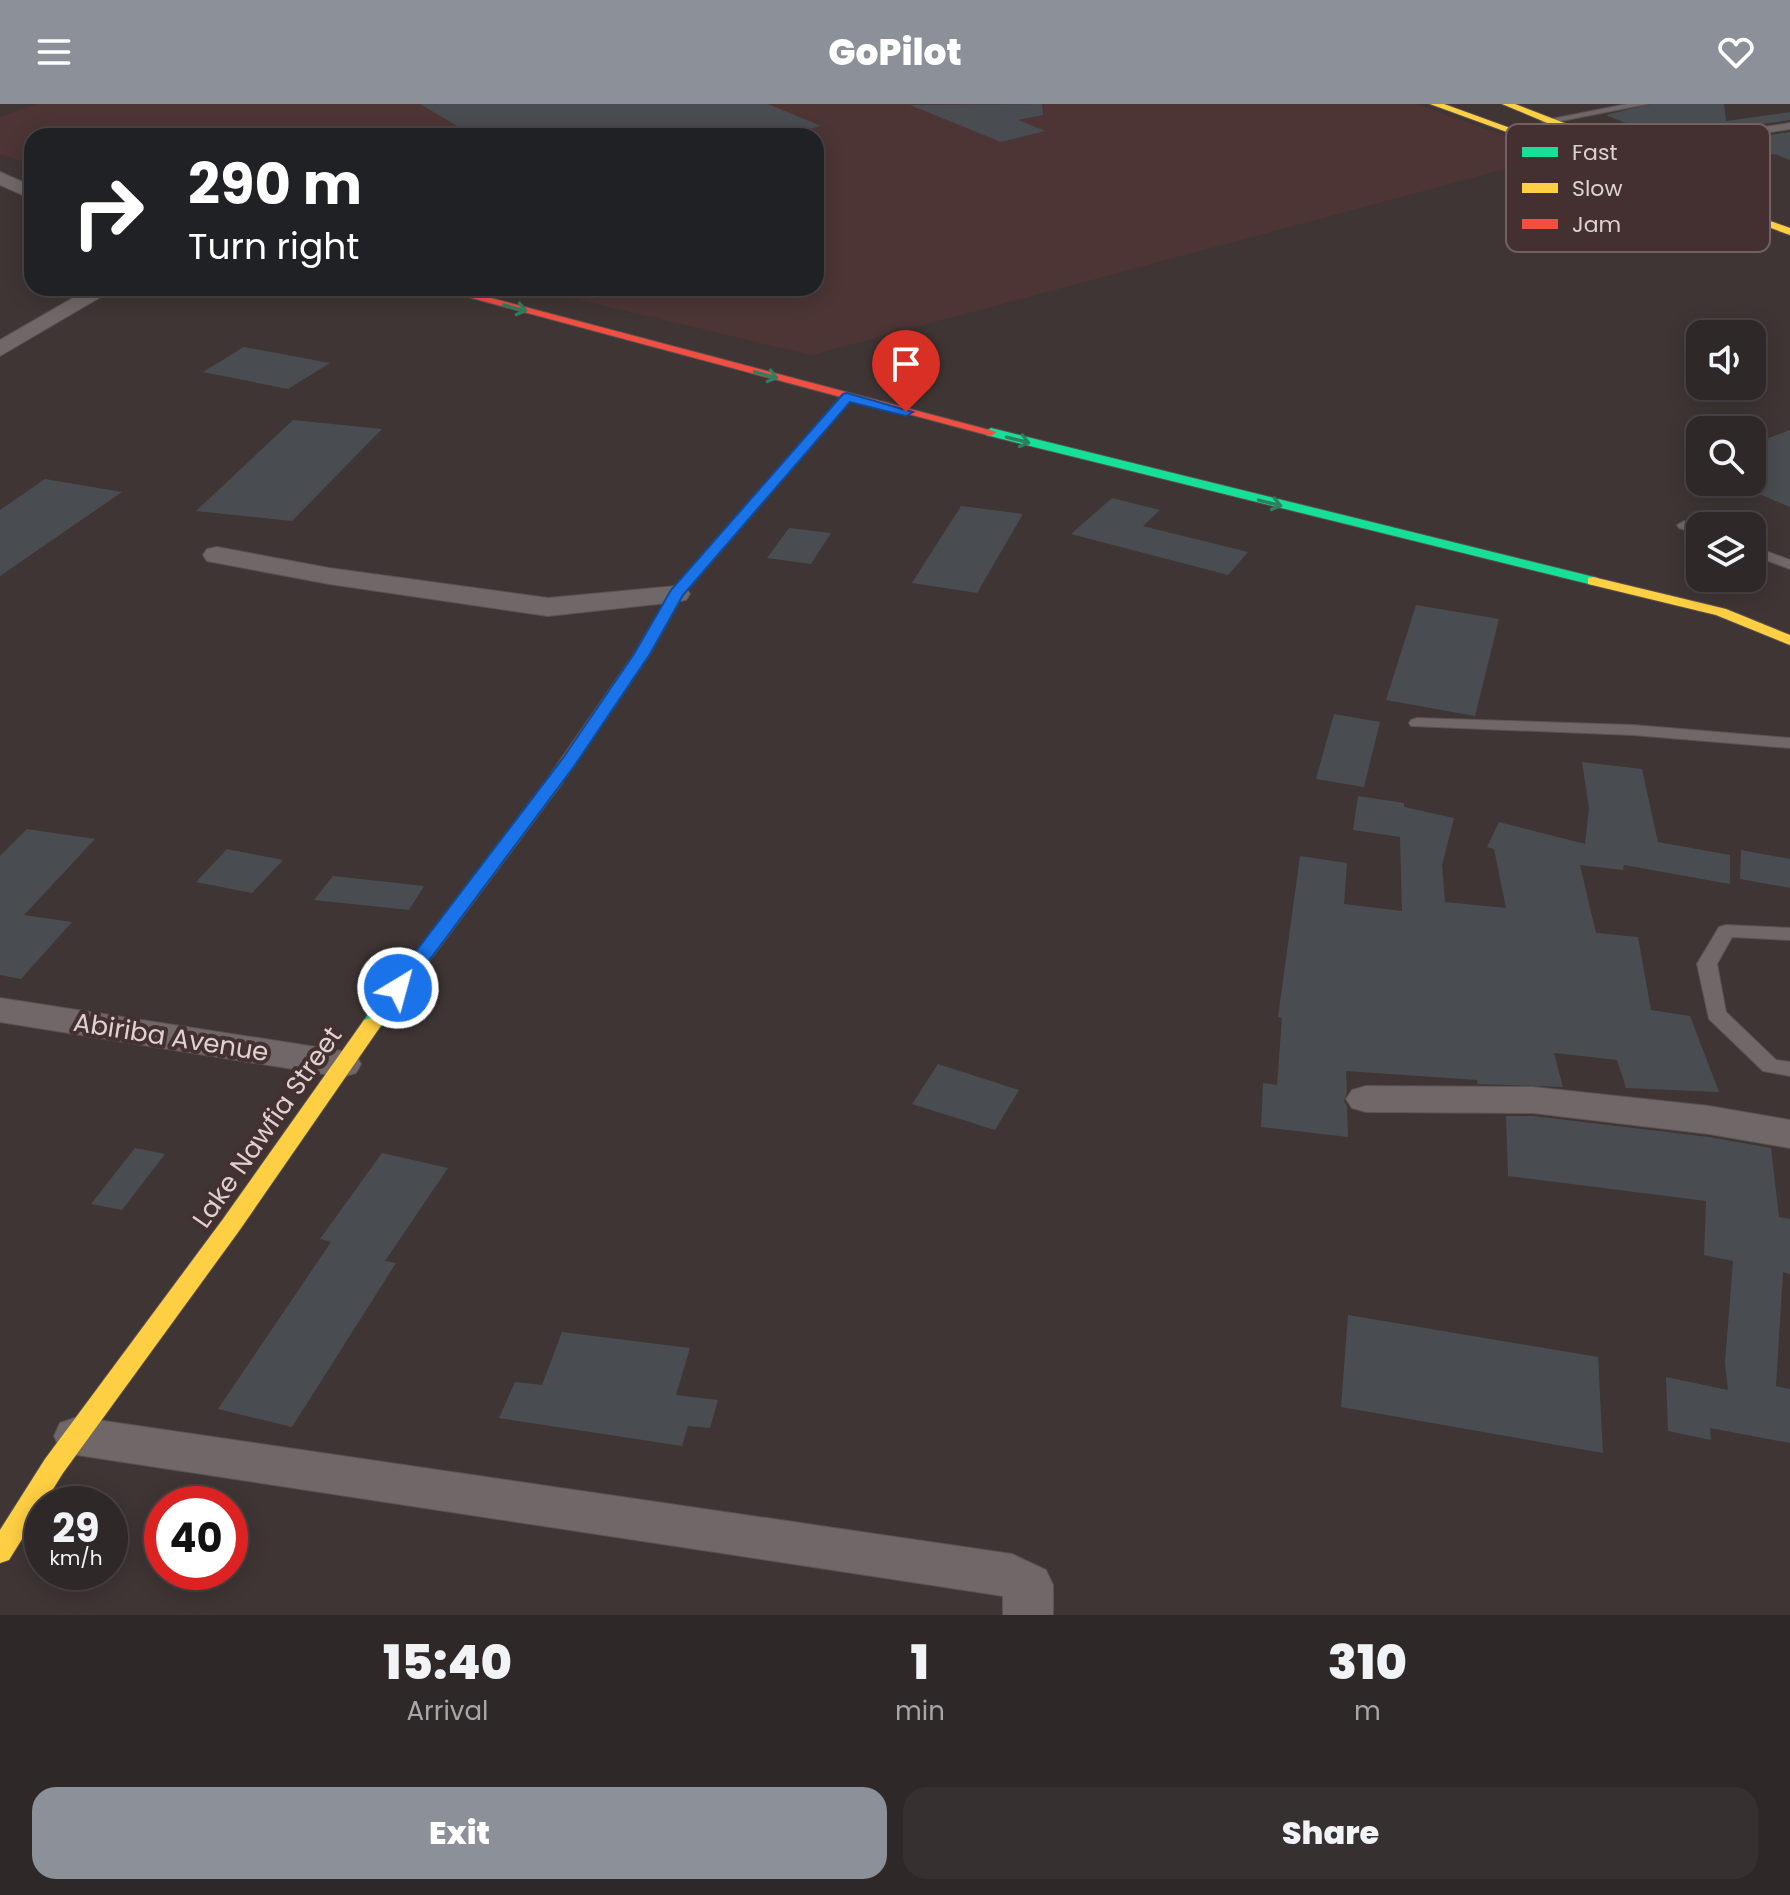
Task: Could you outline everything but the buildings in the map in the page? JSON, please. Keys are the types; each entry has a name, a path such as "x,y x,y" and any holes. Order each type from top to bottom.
{"street":[{"path":"1435,104 1506,129"},
{"path":"1460,104 1517,124"},
{"path":"1507,104 1554,124"},
{"path":"0,178 24,189"},
{"path":"1770,215 1790,222"},
{"path":"1770,224 1790,232"},
{"path":"0,349 91,296"},
{"path":"470,296 847,397 1233,494 1790,627"},
{"name":"Lake Nawfia Street","path":"0,1552 77,1436 231,1225 342,1064 569,761 642,654 676,594 847,397"},
{"path":"217,555 329,576 548,607 676,594"},
{"path":"1721,612 1790,640"},
{"name":"Abiriba Avenue","path":"0,1010 342,1064"},
{"path":"1366,1099 1533,1100 1709,1120 1790,1134"},
{"path":"77,1436 1012,1576 1028,1585 1028,1615"}],"lane":[{"path":"1546,121 1642,104"},
{"path":"1770,129 1790,126"},
{"path":"1766,556 1790,565"},
{"path":"1417,723 1633,730 1790,743"},
{"path":"1790,934 1726,931 1707,964 1716,1014 1770,1066 1790,1069"}],"shaded area":[{"path":"37,104 1416,104 1506,136 1506,169 812,355 563,296 824,296 824,128 24,128 24,162 0,154 0,117"}],"traffic: fast":[{"path":"991,432 1593,581"},
{"path":"371,1025 554,782"}],"traffic: slow":[{"path":"1435,104 1506,130"},
{"path":"1507,104 1559,124"},
{"path":"1770,225 1790,232"},
{"path":"1593,581 1721,612 1790,640"},
{"path":"0,1552 54,1466 231,1225 371,1025"}],"traffic: jam":[{"path":"471,296 991,432"},
{"path":"554,782 642,654 676,594 847,397"}],"route":[{"path":"398,988 569,761 642,654 676,594 847,397 906,412"}]}
